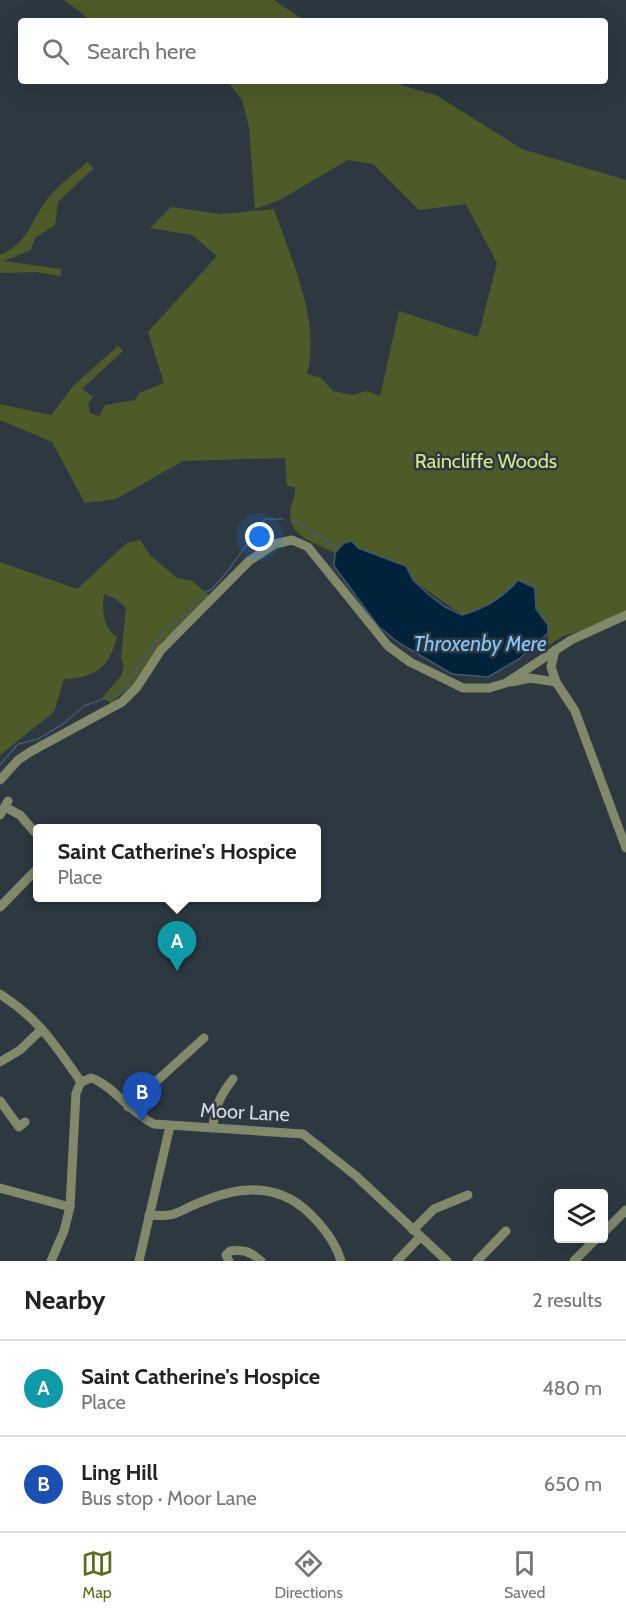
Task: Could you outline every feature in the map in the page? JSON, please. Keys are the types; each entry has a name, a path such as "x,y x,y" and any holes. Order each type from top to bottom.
{"street":[{"path":"0,780 18,760 30,752 122,702 137,687 161,650 249,561 274,544 292,540 300,542 314,554 381,639 399,655 464,688 481,689 530,678 556,681"},
{"path":"506,683 555,650 626,615"},
{"path":"555,650 551,667 556,681 575,711 626,848"},
{"path":"4,808 20,815 33,830"},
{"path":"1,904 33,873"},
{"path":"0,994 20,1007 59,1047 81,1082 76,1093 70,1207 64,1231 51,1261"},
{"path":"0,1062 20,1050 42,1029"},
{"path":"128,1107 204,1037"},
{"name":"Moor Lane","path":"81,1082 91,1078 99,1081 143,1119 170,1126 303,1134 355,1175 447,1261"},
{"path":"213,1128 214,1111 223,1092 234,1078"},
{"path":"0,1101 22,1124"},
{"path":"139,1261 170,1126"},
{"path":"0,1188 70,1207"},
{"path":"149,1215 180,1214 198,1203 229,1193 280,1192 305,1209 322,1226 333,1242 341,1261"},
{"path":"398,1261 434,1209 468,1195"},
{"path":"608,1227 626,1210"},
{"path":"477,1261 506,1231"},
{"path":"574,1261 593,1243"},
{"path":"229,1261 226,1256 230,1251 239,1250 252,1253 261,1261"}],"green space":[{"path":"64,0 274,0 301,18 86,18"},
{"name":"Raincliffe Woods","path":"229,84 401,84 436,95 522,149 626,180 626,612 592,628 563,636 548,646 548,625 518,581 493,602 462,615 413,580 406,566 344,543 335,553 299,534 291,522 290,511 295,487 287,486 285,458 183,461 116,499 85,503 52,442 0,420 0,404 51,415 74,385 118,346 123,351 82,389 93,397 88,404 90,413 99,416 105,405 135,400 139,393 164,383 148,332 217,256 192,235 150,228 171,207 221,214 274,209 296,269 307,312 310,353 307,374 321,378 333,391 352,395 367,391 380,396 399,311 478,337 497,263 466,204 419,210 373,164 348,160 278,201 255,209 249,127 242,100"},
{"path":"87,162 94,168 58,202 55,225 35,238 31,250 4,261 61,269 61,276 36,272 0,273 0,255 18,244 49,197"},
{"path":"140,540 150,555 177,578 192,581 209,595 184,625 163,640 135,683 111,703 102,698 121,676 124,666 121,657 126,608 116,599 104,594 104,618 112,633 117,637 105,664 84,676 64,679 54,712 0,755 0,562 77,589 127,543"}],"water":[{"name":"Throxenby Mere","path":"352,541 358,548 406,566 413,580 428,594 445,607 462,615 493,602 518,580 535,588 536,609 548,625 548,633 519,659 488,677 452,674 399,643 378,626 334,566 335,553 344,543"}],"waterway":[{"path":"0,765 18,744 38,739 63,724 84,706 119,693 161,634 187,613 202,594 212,589 265,519 283,519"},
{"path":"293,520 339,548"}],"place":[{"name":"Saint Catherine's Hospice","path":"177,971"},
{"name":"Ling Hill","path":"142,1122"}]}
